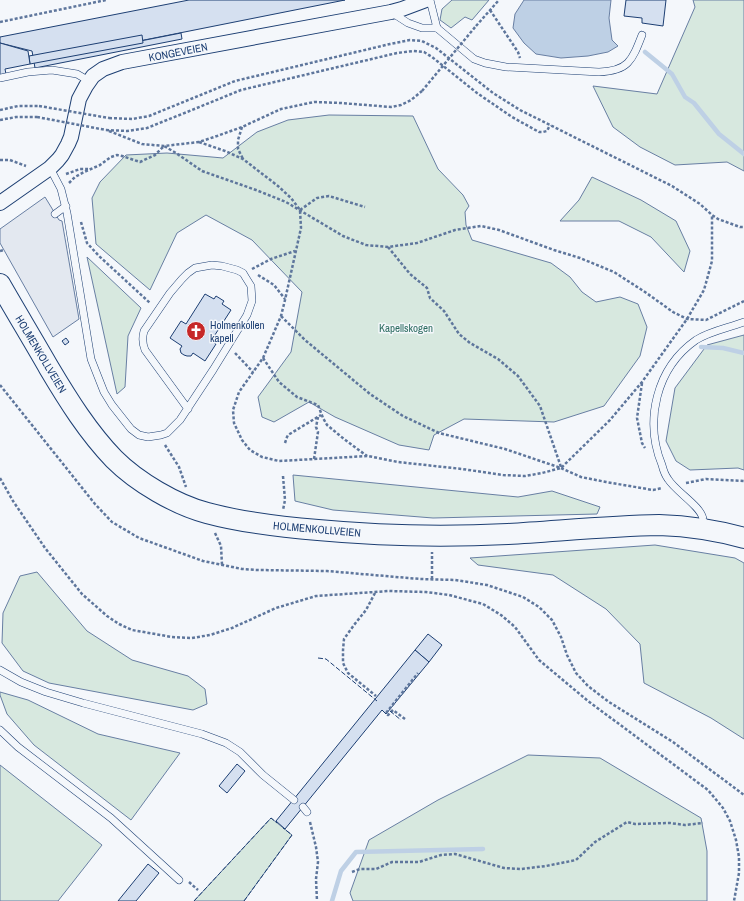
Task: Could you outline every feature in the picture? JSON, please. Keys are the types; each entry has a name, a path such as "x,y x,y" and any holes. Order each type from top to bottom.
{"main road":[{"name":"HOLMENKOLLVEIEN","path":"0,284 74,409 96,439 115,460 138,479 161,494 206,513 238,521 281,527 352,533 432,536 507,534 653,525 703,529 744,538"}],"street":[{"name":"KONGEVEIEN","path":"0,203 53,173 71,137 79,99 82,92 93,76 103,69 122,62 391,12 426,0"}],"lane":[{"path":"430,0 436,28 474,59 485,63 506,67 599,72 616,70 624,66 633,57 642,35"},
{"path":"391,12 408,23 422,28 436,28"},
{"path":"0,78 28,72 52,70 77,74 89,81"},
{"path":"53,173 61,189 66,206 71,257 91,359 104,392 112,405 131,429 139,435 148,437 167,433 180,420 188,408 248,315 252,301 251,286 242,273 237,270 212,265 195,268 188,273 170,293 144,331 142,336 145,350 188,408"},
{"path":"55,214 66,206"},
{"path":"703,529 703,519 698,509 673,486 667,478 660,461 654,437 654,404 668,370 689,345 712,332 744,322"},
{"path":"0,670 21,682 46,692 202,734 226,743 240,752 263,775 294,800"},
{"path":"0,730 18,747 111,818 179,880"}],"path":[{"path":"0,22 106,0"},
{"path":"106,130 142,144 164,146 199,142 242,127 281,109 314,102 391,107 401,105 411,100 422,91 499,0"},
{"path":"490,10 518,52 522,68"},
{"path":"0,110 18,106 39,106 109,118 132,119 149,116 235,81 410,40 422,41 436,48 493,93 520,110 672,186 700,204 718,219 744,227"},
{"path":"0,120 16,117 37,117 106,130 127,131 147,128 240,90 397,53 413,51 424,52 432,57 477,93 512,117 539,132 547,131 550,125"},
{"path":"242,127 238,140 238,149 243,159"},
{"path":"199,142 243,159 278,186 291,198 300,210 301,228 281,316 263,358 239,392 233,410 234,423 242,440 250,450 262,457 279,460 368,456 398,462 462,469 503,476 524,476 561,468 610,420 642,382 687,320 704,290 712,261 712,215"},
{"path":"61,189 76,177 100,165 111,157 117,155 140,162 155,155 164,146"},
{"path":"164,146 202,171 286,202 343,236 366,245 388,247 417,244 454,230 481,226 499,230 580,258 614,272 687,320 706,320 744,301"},
{"path":"0,160 10,160 29,168"},
{"path":"53,173 67,173 80,169 90,169"},
{"path":"300,210 317,198 329,196 365,207"},
{"path":"80,217 87,243 150,304"},
{"path":"388,247 410,274 427,288 430,298 444,311 459,334 470,343 498,359 518,376 540,406 561,468"},
{"path":"0,251 4,250"},
{"path":"285,300 274,285 248,270 271,259 296,251"},
{"path":"281,316 305,340 370,394 403,416 439,432 505,449 561,468 580,477 653,490 706,479 744,480"},
{"path":"228,346 253,372"},
{"path":"263,358 279,382 297,397 318,406 320,416 327,425 368,456"},
{"path":"0,385 95,504 112,522 139,538 203,562 222,565 257,570 327,571 455,580 487,585 523,597 539,607 552,620 561,636 567,655 576,673 588,686 609,702 673,742 744,794"},
{"path":"285,443 288,435 320,416"},
{"path":"314,458 318,432 316,427 320,416"},
{"path":"161,435 179,467 188,493 190,507"},
{"path":"281,527 285,500 283,476"},
{"path":"0,478 13,501 45,548 82,594 107,616 132,630 172,637 192,638 210,635 232,628 276,608 316,596 389,591 426,592 449,595 483,604 501,615 515,627 539,660 588,701 708,790 723,808 730,821 736,840 739,857 739,873 734,901"},
{"path":"215,531 220,546 222,565"},
{"path":"432,536 432,579"},
{"path":"375,592 366,610 344,639 343,663 348,672 376,696"},
{"path":"405,718 393,710 388,715 386,713 418,673"},
{"path":"352,872 360,869 376,869 392,862 419,862 441,855 455,854 504,868 521,869 546,866 576,860 595,842 627,822 635,824 670,822 684,825 703,823"},
{"path":"313,833 318,862 316,878 317,901"}],"green space":[{"path":"452,0 489,0 472,20 465,17 451,28 440,20 442,9"},
{"path":"693,0 744,0 744,171 727,162 675,165 640,147 613,127 593,86 657,94 695,7"},
{"name":"Kapellskogen","path":"329,115 413,116 438,169 463,195 469,206 465,212 466,225 472,240 551,263 570,277 582,292 596,302 620,297 638,304 647,327 640,356 604,406 554,422 464,419 434,435 429,450 399,445 335,417 309,402 274,422 262,417 258,397 291,352 302,292 252,240 206,215 177,233 150,290 96,244 92,198 100,182 126,155 167,153 223,158 257,132 288,120"},
{"path":"592,177 641,200 676,221 690,251 684,272 651,237 619,221 560,221 579,200"},
{"path":"87,257 141,308 128,336 125,387 117,394"},
{"path":"744,335 744,470 738,468 690,470 676,461 666,441 675,388 707,345"},
{"path":"293,475 518,497 552,491 600,507 597,514 433,518 333,510 295,501"},
{"path":"655,545 735,558 744,563 744,739 711,718 644,683 640,644 606,609 553,575 478,565 470,558"},
{"path":"37,572 87,631 132,660 188,676 205,689 207,704 193,710 49,683 23,671 2,643 3,613 20,576"},
{"path":"0,692 28,700 98,734 180,753 131,820 34,745 7,714"},
{"path":"528,755 600,758 701,818 707,851 707,901 353,901 350,893 369,840 438,800"},
{"path":"0,765 102,845 58,901 0,901"},
{"path":"271,818 292,835 244,901 194,901"}],"shaded area":[{"path":"45,197 59,220 62,221 79,319 53,337 0,243 0,229"}],"water":[{"path":"524,0 611,0 609,18 612,40 618,46 608,52 588,56 561,58 536,54 524,43 513,28 515,14"}],"building":[{"path":"189,0 345,0 34,62 32,51 0,43 0,37"},
{"path":"626,0 666,0 663,26 642,23 642,18 624,16"},
{"path":"181,33 182,39 35,68 34,62"},
{"path":"142,35 143,43 30,64 29,56"},
{"path":"0,43 28,51 30,64 5,69 6,74 0,76"},
{"name":"Holmenkollen kapell","path":"205,294 214,299 216,296 224,301 222,304 231,310 211,341 216,344 205,361 193,353 191,356 184,355 181,353 180,349 182,346 170,338 181,321 186,324"},
{"path":"66,338 69,342 65,345 62,341"},
{"path":"428,634 442,645 429,662 415,650"},
{"path":"415,650 429,662 386,714 382,710 285,829 276,821"},
{"path":"237,764 245,771 227,793 219,786"},
{"path":"148,864 159,873 136,901 118,901"}],"waterway":[{"path":"645,52 672,74 685,97 694,103 719,134 744,154"},
{"path":"701,347 723,348 744,353"},
{"path":"332,901 341,871 356,852 483,849"}],"fence":[{"path":"318,658 326,659 377,701"},
{"path":"390,711 401,720"},
{"path":"194,901 271,818 277,823"},
{"path":"244,901 292,835 283,828"}],"place":[{"name":"Holmenkollen kapell","path":"196,331"}]}
